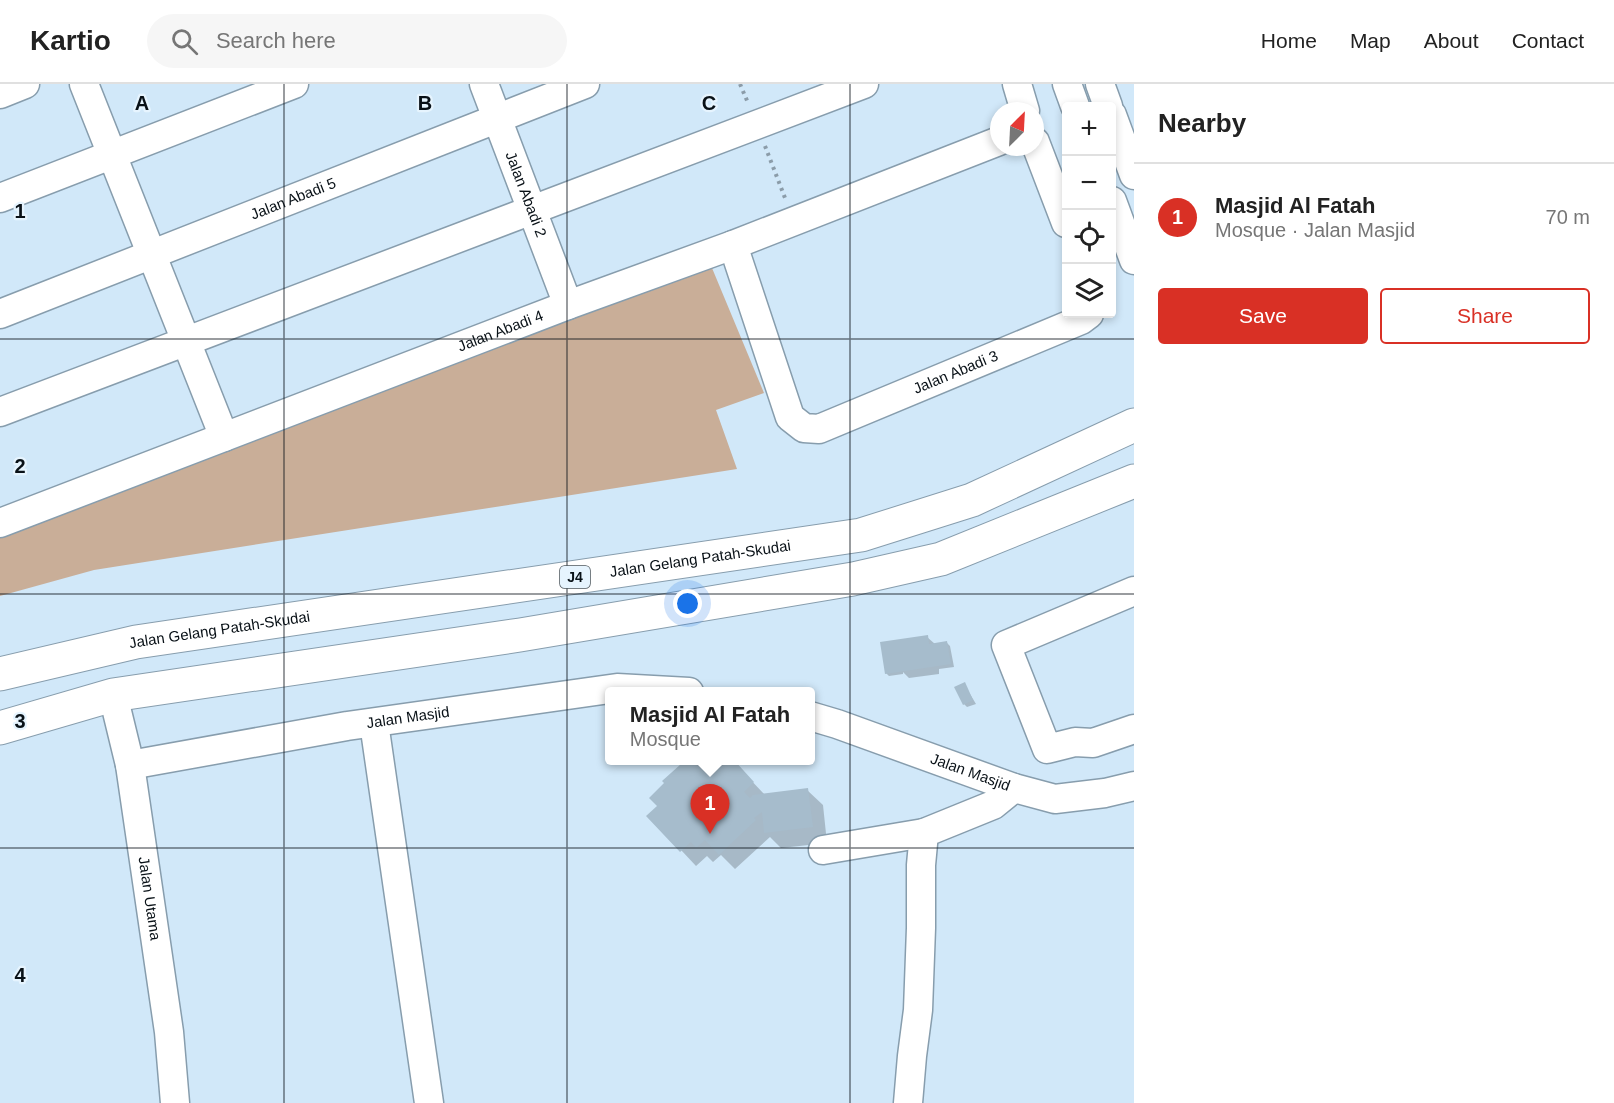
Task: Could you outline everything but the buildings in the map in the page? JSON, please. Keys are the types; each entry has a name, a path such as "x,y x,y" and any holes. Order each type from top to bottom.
{"main road":[{"name":"Jalan Gelang Patah-Skudai","path":"0,674 136,642 861,535 972,500 1127,424"},
{"path":"0,728 113,695 520,635 854,579 941,559 1134,481"}],"street":[{"path":"0,94 25,84"},
{"path":"84,84 224,438"},
{"path":"0,198 294,84"},
{"name":"Jalan Abadi 2","path":"484,84 568,305"},
{"name":"Jalan Abadi 5","path":"0,314 585,84"},
{"path":"0,412 864,84"},
{"path":"1017,84 1022,102"},
{"path":"1067,84 1074,102"},
{"path":"1100,84 1107,102"},
{"path":"1116,126 1134,175"},
{"name":"Jalan Abadi 4","path":"0,524 568,305 733,245 990,145"},
{"path":"1041,156 1062,212"},
{"path":"1115,210 1134,260"},
{"name":"Jalan Abadi 3","path":"733,245 790,417 804,428 819,429 1084,318"},
{"path":"1134,591 1006,645 1047,749 1075,742 1093,743 1134,729"},
{"name":"Jalan Masjid","path":"130,765 374,723 605,690"},
{"name":"Jalan Utama","path":"113,695 130,765 169,1032 175,1103"},
{"name":"Jalan Masjid","path":"815,718 1014,788 1055,799 1105,793 1134,786"},
{"path":"374,723 429,1103"},
{"path":"823,850 924,833 993,805 1014,788"},
{"path":"908,1103 918,1010 921,865 924,833"}],"path":[{"path":"740,84 794,221"}],"shaded area":[{"path":"704,267 712,268 764,393 716,410 737,469 94,570 0,596 0,537"}],"place":[{"name":"Masjid Al Fatah","path":"710,834"}]}
